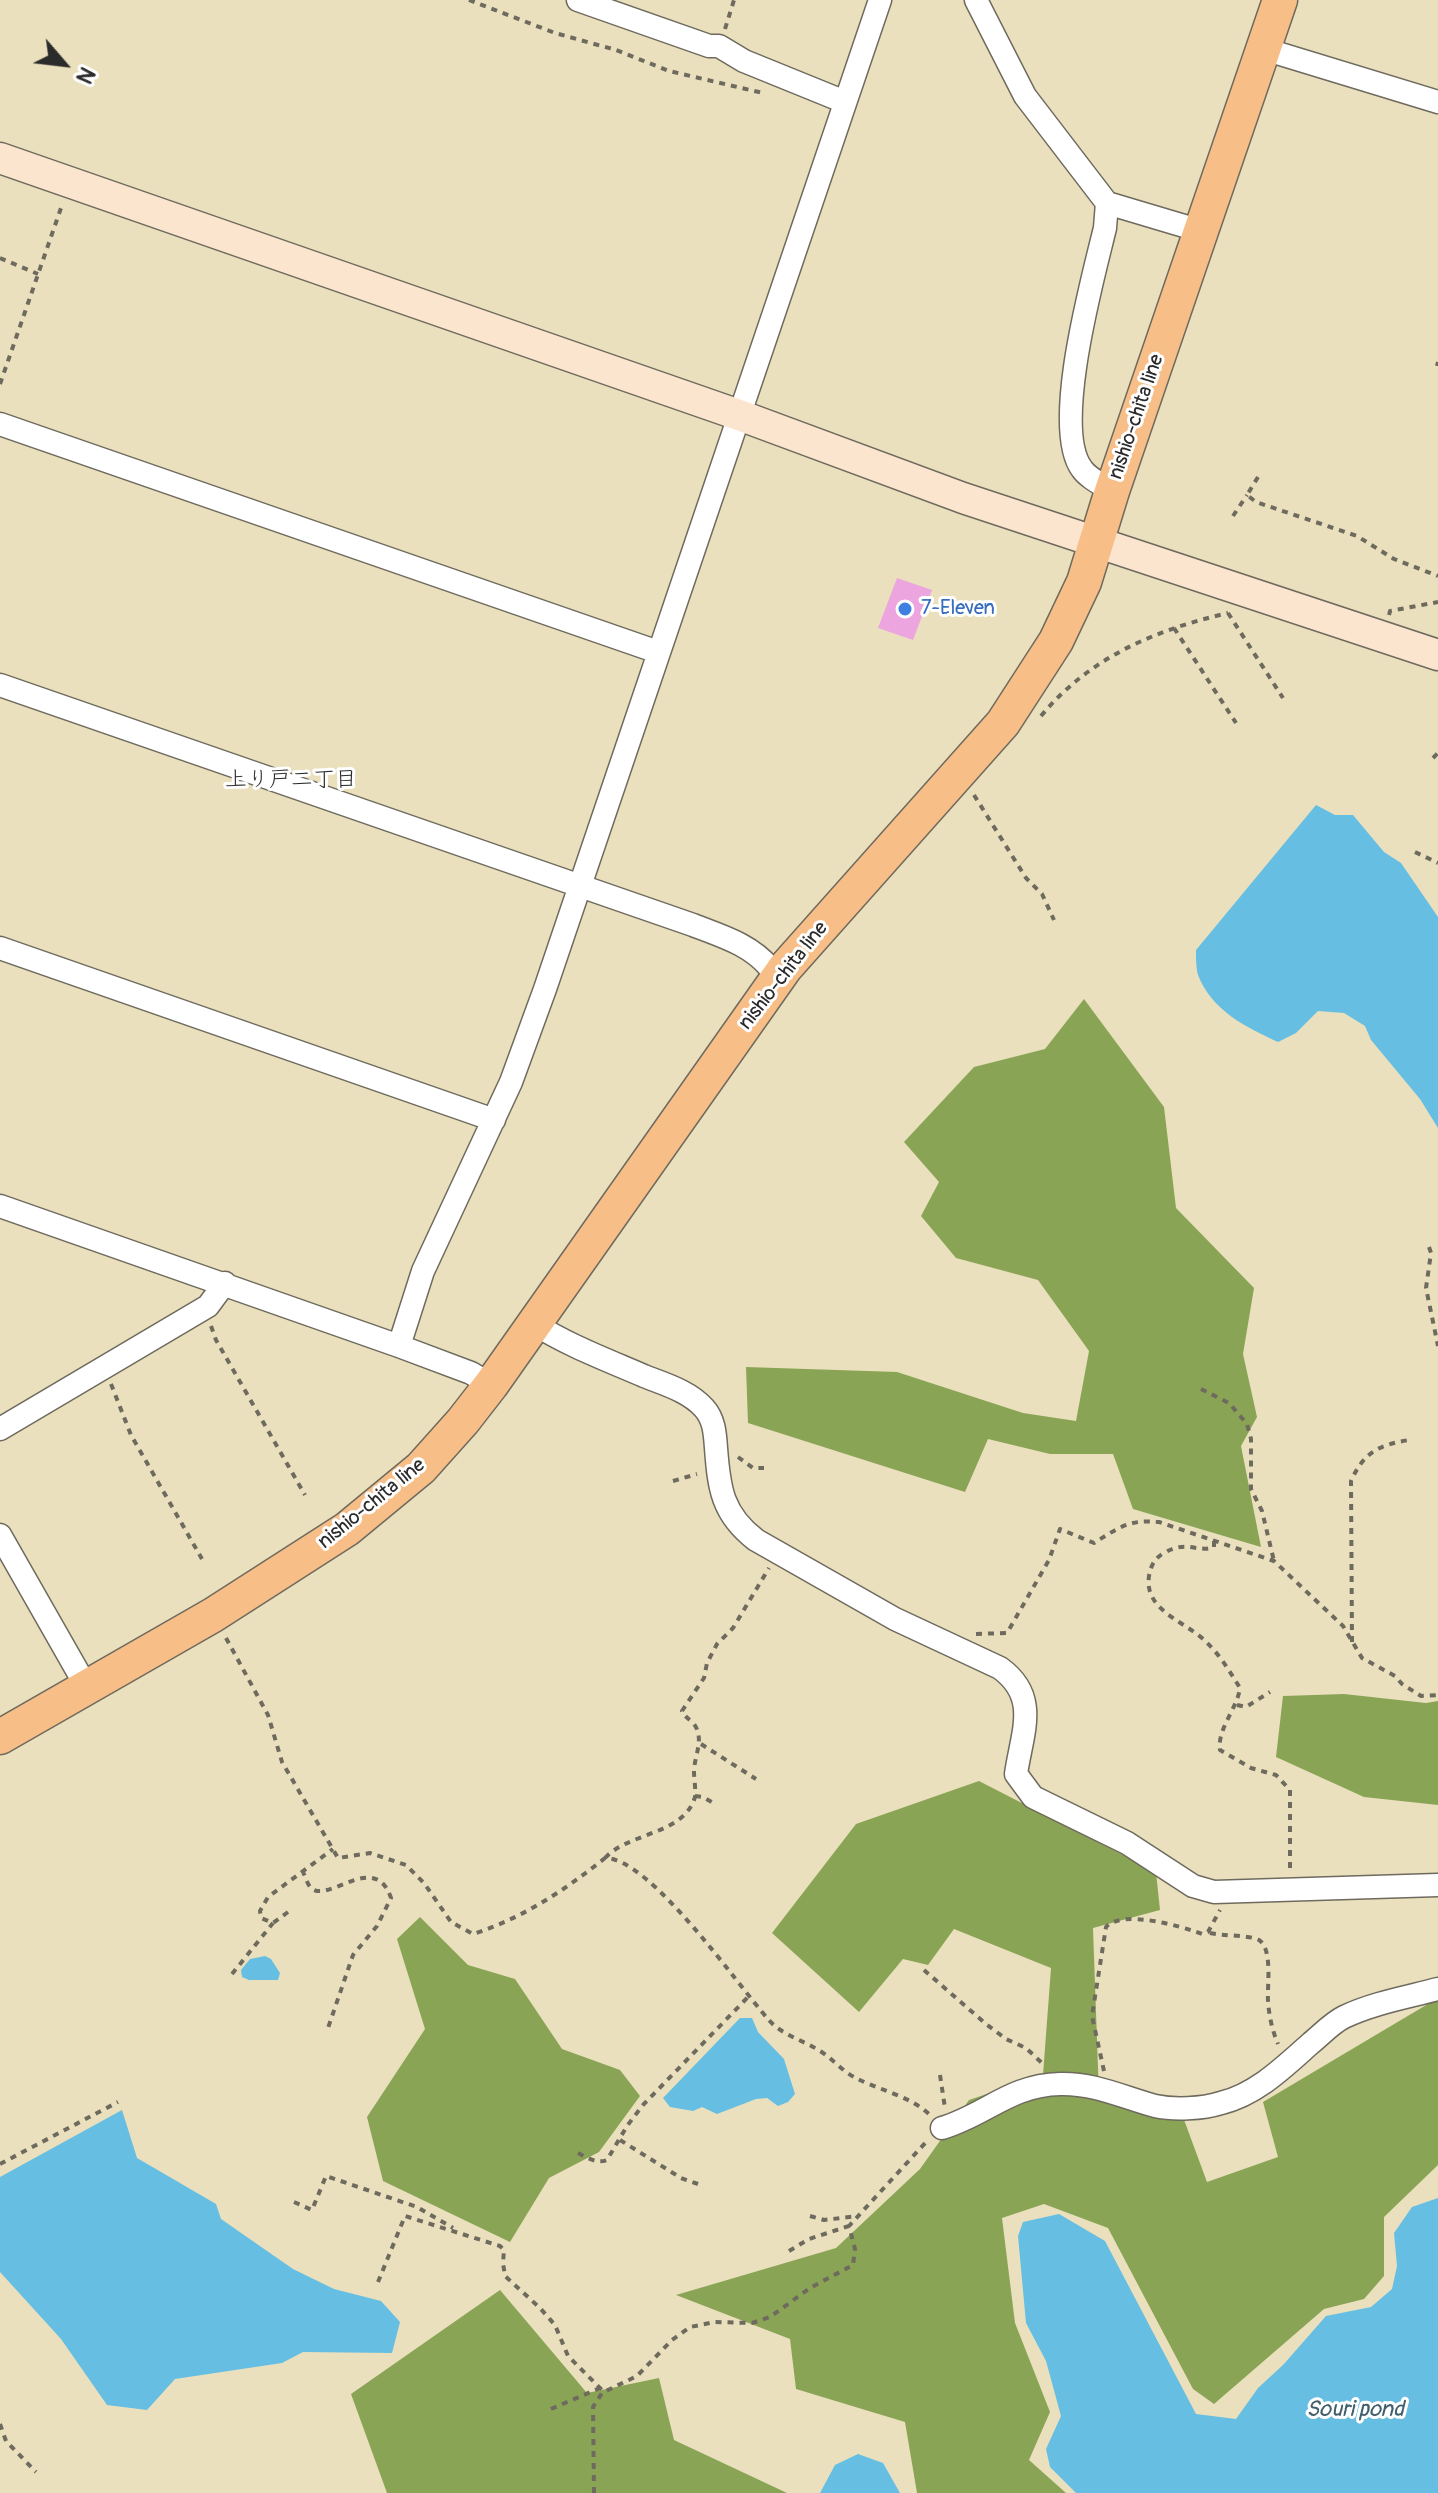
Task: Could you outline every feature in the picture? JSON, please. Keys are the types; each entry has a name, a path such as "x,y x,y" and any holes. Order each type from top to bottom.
{"main road":[{"name":"nishio-chita line","path":"0,1737 213,1615 347,1529 421,1468 491,1385 785,968 1003,723 1056,641 1084,582 1112,491 1280,0"}],"street":[{"path":"578,0 709,46 719,46 744,61 845,102"},
{"path":"399,1346 423,1271 511,1082 880,0"},
{"path":"983,6 1025,96 1107,203 1201,231"},
{"path":"1264,49 1438,102"},
{"path":"0,158 739,415 963,498 1098,541 1232,600 1381,636 1438,655"},
{"path":"1107,203 1105,228 1070,400 1071,440 1082,469 1112,491"},
{"path":"0,424 658,652"},
{"path":"0,685 736,942 760,957 770,968 785,968"},
{"path":"0,948 494,1120"},
{"path":"0,1206 399,1346 471,1373 491,1385"},
{"path":"0,1429 204,1309 225,1283"},
{"path":"533,1323 548,1333 695,1399 711,1417 718,1470 728,1512 741,1529 895,1619 1013,1677 1022,1690 1026,1708 1016,1774 1033,1797 1127,1843 1193,1886 1221,1892 1438,1885"},
{"path":"0,1535 86,1686"},
{"path":"944,2128 1010,2094 1032,2087 1060,2084 1103,2088 1157,2106 1218,2104 1244,2096 1256,2088 1344,2017 1438,1989"}],"path":[{"path":"469,0 669,71 711,83 774,94"},
{"path":"719,46 734,0"},
{"path":"0,384 61,208"},
{"path":"0,258 38,274"},
{"path":"1233,516 1258,477"},
{"path":"1247,495 1256,502 1357,536 1394,559 1438,576"},
{"path":"1038,721 1056,699 1120,651 1232,600 1283,698"},
{"path":"1381,636 1390,611 1438,602"},
{"path":"1174,628 1236,723"},
{"path":"1433,758 1438,753"},
{"path":"981,785 973,793 1026,878 1042,894 1054,920"},
{"path":"1415,852 1438,863"},
{"path":"1429,1247 1431,1253 1426,1288 1438,1346"},
{"path":"204,1309 216,1340 305,1495"},
{"path":"104,1367 131,1435 202,1559"},
{"path":"1201,1389 1229,1403 1247,1424 1251,1439 1251,1489 1262,1511 1274,1561"},
{"path":"1352,1642 1351,1481 1356,1469 1375,1448 1409,1440"},
{"path":"673,1481 718,1470"},
{"path":"958,1649 967,1635 1007,1633 1049,1560 1060,1529 1094,1543 1124,1524 1142,1520 1159,1522 1274,1561 1343,1626 1362,1658 1395,1676 1421,1696 1438,1695"},
{"path":"1214,1541 1214,1547 1207,1550 1184,1545 1158,1556 1150,1566 1147,1588 1151,1597 1172,1618 1201,1637 1219,1656 1240,1688 1237,1705 1219,1739 1220,1750 1251,1768 1276,1775 1290,1790 1290,1891"},
{"path":"213,1615 268,1715 282,1762 338,1858 370,1853 406,1865 424,1883 451,1922 473,1934 501,1925 549,1899 638,1837 677,1822 695,1796 694,1762 699,1743 694,1725 682,1711 704,1678 707,1663 717,1644 733,1628 776,1551"},
{"path":"1237,1705 1246,1707 1270,1692"},
{"path":"699,1743 756,1779"},
{"path":"695,1796 715,1804"},
{"path":"273,1923 261,1918 262,1905 302,1870 333,1849"},
{"path":"605,1858 616,1858 626,1863 674,1907 778,2030 821,2051 851,2076 927,2112 944,2128"},
{"path":"302,1870 310,1887 316,1890 361,1877 377,1880 387,1888 391,1898 377,1926 353,1955 328,2028"},
{"path":"1208,1932 1220,1908 1221,1892"},
{"path":"232,1974 273,1923 288,1912"},
{"path":"1103,2088 1104,2069 1092,2016 1106,1927 1113,1920 1164,1924 1202,1934 1208,1932 1258,1940 1264,1945 1268,1963 1268,2000 1272,2030 1278,2044"},
{"path":"924,1970 986,2024 1006,2039 1026,2048 1057,2076 1060,2084"},
{"path":"578,2153 601,2162 607,2160 643,2105 749,1996"},
{"path":"940,2075 944,2128"},
{"path":"0,2164 118,2102"},
{"path":"789,2251 809,2239 849,2226 918,2148 944,2128"},
{"path":"619,2140 681,2178 698,2184"},
{"path":"294,2202 312,2210 326,2176 417,2207 461,2232"},
{"path":"378,2282 405,2216 461,2232 504,2250 505,2276 555,2325 568,2356 602,2390"},
{"path":"810,2216 824,2220 857,2216"},
{"path":"551,2409 637,2376 672,2340 690,2327 715,2322 752,2323 761,2320 853,2265 855,2249 849,2226"},
{"path":"594,2493 593,2407 602,2390"},
{"path":"0,2424 6,2441 36,2472"},
{"path":"0,2446 6,2441"}],"green space":[{"path":"1084,999 1164,1107 1176,1208 1254,1288 1243,1354 1257,1417 1241,1446 1261,1547 1133,1509 1113,1454 1050,1454 988,1439 965,1492 748,1423 746,1367 897,1372 1023,1413 1076,1421 1089,1351 1038,1280 956,1258 921,1216 939,1182 904,1142 974,1067 1045,1049"},
{"path":"1344,1694 1426,1703 1438,1701 1438,1805 1364,1797 1276,1757 1283,1696"},
{"path":"979,1781 1156,1872 1160,1910 1093,1928 1099,2096 1183,2117 1207,2182 1278,2157 1263,2102 1438,1998 1438,2165 1384,2217 1384,2276 1364,2299 1324,2309 1214,2404 1193,2389 1108,2228 1044,2204 1002,2218 1015,2323 1050,2412 1029,2460 1066,2493 917,2493 905,2422 796,2389 790,2339 676,2295 836,2248 920,2169 969,2100 1043,2075 1051,1968 954,1929 928,1965 903,1959 859,2012 772,1933 856,1824"},
{"path":"420,1917 468,1965 515,1979 562,2049 620,2070 640,2096 599,2152 549,2178 510,2242 383,2181 367,2117 425,2029 397,1939"},
{"path":"500,2290 587,2393 659,2378 674,2440 787,2493 387,2493 351,2394"}],"water":[{"path":"1316,805 1335,815 1353,815 1384,852 1401,863 1438,917 1438,1128 1420,1099 1371,1040 1365,1026 1344,1013 1318,1011 1296,1033 1278,1042 1242,1024 1221,1008 1204,988 1198,975 1196,950"},
{"path":"265,1956 271,1959 280,1973 278,1980 249,1980 242,1977 241,1970 250,1959"},
{"path":"740,2018 752,2018 758,2032 784,2059 795,2094 788,2102 778,2106 767,2098 756,2099 717,2114 702,2107 693,2111 670,2107 663,2098"},
{"path":"122,2110 137,2158 216,2204 221,2219 293,2269 334,2289 381,2301 400,2322 392,2353 303,2352 282,2363 175,2379 147,2410 107,2405 61,2339 0,2272 0,2177"},
{"name":"Souri pond","path":"1438,2198 1438,2493 1076,2493 1050,2467 1046,2449 1061,2416 1046,2361 1026,2323 1018,2236 1023,2222 1059,2214 1105,2241 1196,2414 1236,2419 1258,2388 1326,2316 1371,2307 1392,2289 1397,2266 1394,2233 1412,2207"},
{"path":"858,2454 883,2463 900,2493 820,2493 835,2465"}],"building":[{"name":"7-Eleven","path":"897,578 932,590 913,640 878,628"}],"place":[{"name":"7-Eleven","path":"905,609"}],"district":[{"name":"上り戸二丁目","path":"291,780"}]}
